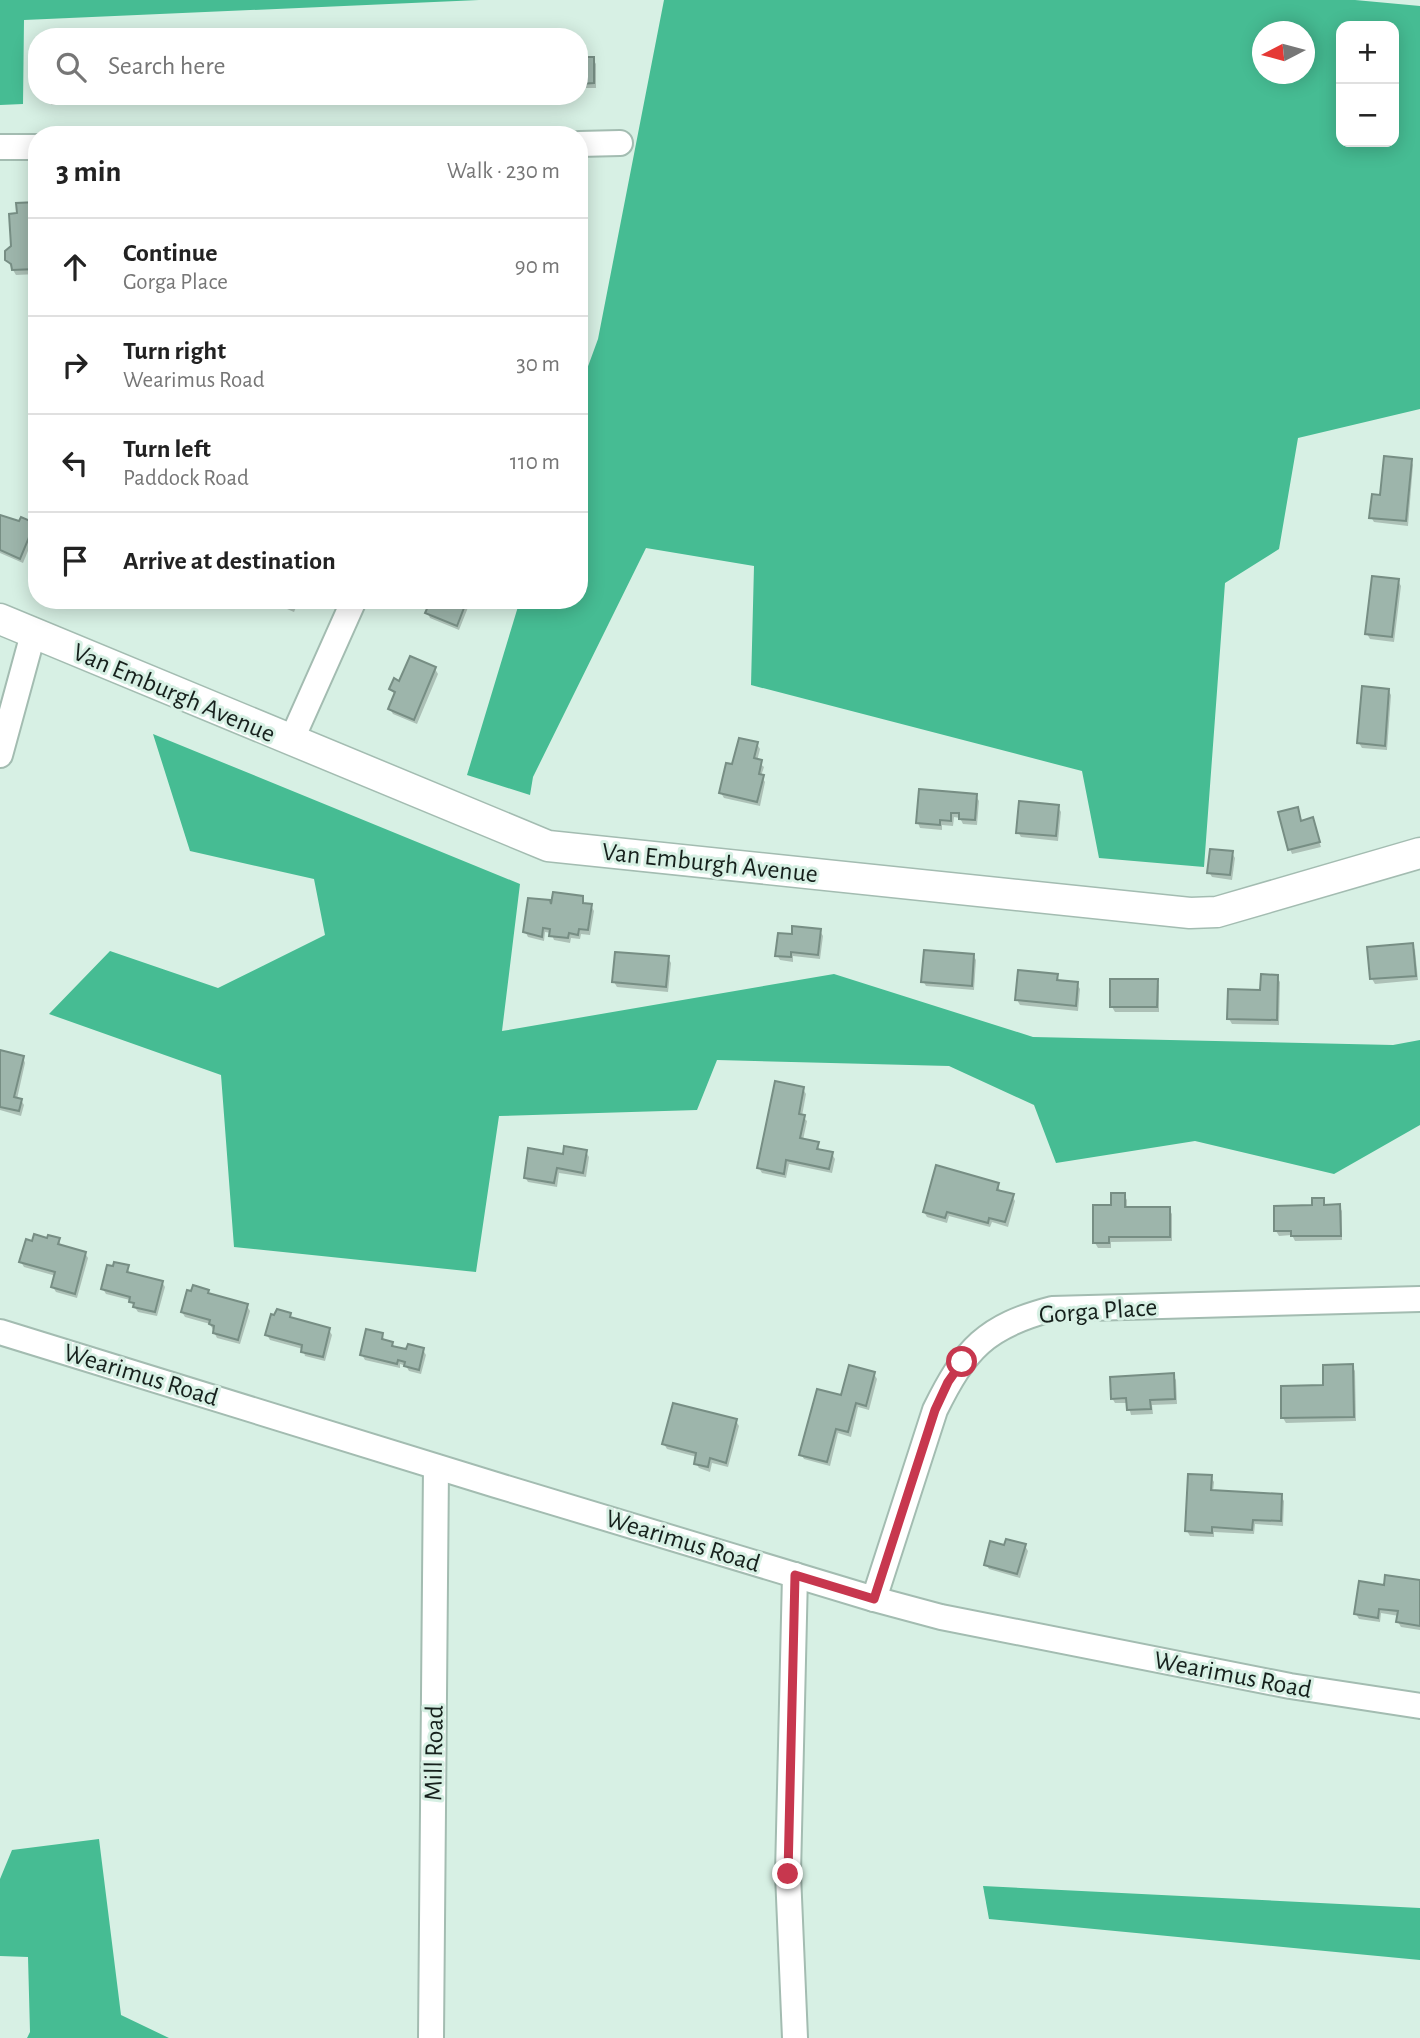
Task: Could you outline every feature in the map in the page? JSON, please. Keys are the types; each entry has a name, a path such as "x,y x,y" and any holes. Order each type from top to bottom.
{"main road":[{"name":"Van Emburgh Avenue","path":"0,620 548,846 1190,914 1217,912 1420,853"}],"street":[{"path":"588,144 620,143"},
{"path":"0,148 28,147"},
{"path":"291,741 350,609"},
{"path":"0,755 33,634"},
{"name":"Gorga Place","path":"874,1599 935,1410 948,1382 983,1339 1002,1326 1052,1309 1420,1299"},
{"name":"Wearimus Road","path":"0,1332 436,1467 941,1617 1226,1674 1420,1706"},
{"name":"Mill Road","path":"430,2038 436,1467"},
{"path":"795,1575 788,1874 795,2038"}],"green space":[{"path":"0,0 479,0 24,20 23,104 0,105"},
{"path":"664,0 1355,0 1420,6 1420,409 1298,438 1279,549 1225,583 1204,867 1099,858 1082,771 751,685 754,566 646,548 533,777 530,795 467,775 517,609 588,609 588,366 598,339"},
{"path":"153,734 520,884 502,1031 834,974 1033,1037 1393,1045 1420,1040 1420,1125 1334,1174 1195,1141 1056,1163 1034,1105 949,1066 717,1060 697,1110 499,1116 476,1272 234,1247 221,1075 49,1014 110,951 218,988 325,935 314,879 190,851"},
{"path":"99,1839 121,2015 169,2038 27,2038 30,2032 28,1957 0,1956 0,1879 12,1850"},
{"path":"983,1886 1420,1908 1420,1960 989,1919"}],"building":[{"path":"588,57 594,57 594,83 588,83"},
{"path":"28,202 28,269 12,270 11,264 5,260 5,251 11,246 9,214 17,213 16,203"},
{"path":"1384,456 1412,459 1406,521 1369,518 1372,494 1380,495"},
{"path":"0,515 19,521 21,517 28,520 28,540 20,559 0,550"},
{"path":"1372,576 1399,579 1392,637 1365,634"},
{"path":"427,609 464,609 457,626 425,613"},
{"path":"410,656 436,667 414,720 388,709 395,692 389,689 394,678 399,681"},
{"path":"1362,686 1389,689 1385,746 1357,743"},
{"path":"739,738 758,742 754,758 762,760 759,774 764,775 757,802 719,793 726,763 732,764"},
{"path":"919,789 977,794 975,820 959,819 959,813 951,813 951,821 940,820 940,825 916,823"},
{"path":"1019,801 1059,805 1056,836 1016,833"},
{"path":"1298,807 1301,821 1313,817 1320,842 1288,850 1278,812"},
{"path":"1210,849 1233,851 1230,875 1207,873"},
{"path":"553,892 583,896 583,903 592,904 588,930 579,929 578,935 569,933 568,938 549,936 550,929 543,928 542,937 523,932 528,898 550,900 551,904"},
{"path":"792,926 821,929 818,955 791,952 791,957 775,956 778,933 792,934"},
{"path":"1413,943 1416,976 1370,979 1367,947"},
{"path":"924,950 974,954 972,986 921,982"},
{"path":"615,952 669,956 666,987 612,982"},
{"path":"1018,970 1058,974 1057,980 1078,982 1076,1006 1015,1000"},
{"path":"1261,974 1278,975 1277,1020 1227,1019 1228,989 1260,990"},
{"path":"1110,979 1158,979 1157,1007 1110,1007"},
{"path":"0,1050 24,1056 14,1097 22,1099 19,1111 0,1107"},
{"path":"775,1081 804,1087 799,1114 805,1115 800,1138 819,1142 817,1149 833,1152 829,1169 786,1160 784,1174 757,1168"},
{"path":"564,1146 587,1150 583,1173 557,1168 554,1183 524,1178 528,1148 563,1154"},
{"path":"936,1165 999,1183 997,1190 1014,1194 1005,1222 989,1218 988,1223 947,1212 945,1218 923,1212"},
{"path":"1111,1193 1125,1193 1125,1207 1170,1207 1170,1237 1109,1237 1109,1243 1093,1243 1093,1205 1111,1205"},
{"path":"1312,1198 1324,1198 1324,1205 1340,1204 1341,1236 1291,1236 1291,1231 1274,1231 1274,1206 1312,1205"},
{"path":"34,1234 60,1238 58,1244 86,1252 75,1294 51,1287 55,1272 19,1262 26,1239 32,1241"},
{"path":"114,1262 129,1265 127,1272 163,1281 155,1312 133,1307 134,1303 129,1302 130,1297 101,1289 107,1265 113,1266"},
{"path":"193,1285 209,1290 208,1293 248,1304 238,1340 213,1333 214,1326 209,1324 210,1320 181,1312 187,1290 191,1291"},
{"path":"277,1309 291,1313 290,1317 330,1328 323,1357 301,1352 302,1345 265,1335 271,1314 274,1315"},
{"path":"366,1329 383,1333 382,1339 393,1342 392,1346 406,1349 408,1344 424,1348 419,1370 404,1366 405,1362 398,1360 397,1364 360,1355"},
{"path":"1353,1364 1354,1417 1281,1418 1281,1386 1323,1385 1323,1365"},
{"path":"849,1365 875,1372 866,1406 856,1403 848,1432 836,1429 827,1462 799,1455 817,1389 841,1395"},
{"path":"1174,1373 1175,1399 1150,1400 1151,1409 1127,1410 1126,1398 1111,1399 1110,1377"},
{"path":"673,1403 737,1419 726,1463 710,1458 708,1467 694,1464 696,1453 662,1444"},
{"path":"1188,1474 1212,1475 1211,1490 1282,1494 1281,1521 1253,1520 1252,1530 1212,1527 1212,1533 1185,1531"},
{"path":"1006,1539 1026,1544 1017,1574 984,1565 990,1541 1004,1545"},
{"path":"1385,1575 1420,1580 1420,1626 1396,1622 1398,1611 1379,1609 1378,1618 1354,1614 1359,1581 1384,1585"}],"route":[{"path":"788,1874 795,1575 874,1599 935,1410 948,1382 962,1362"}]}
